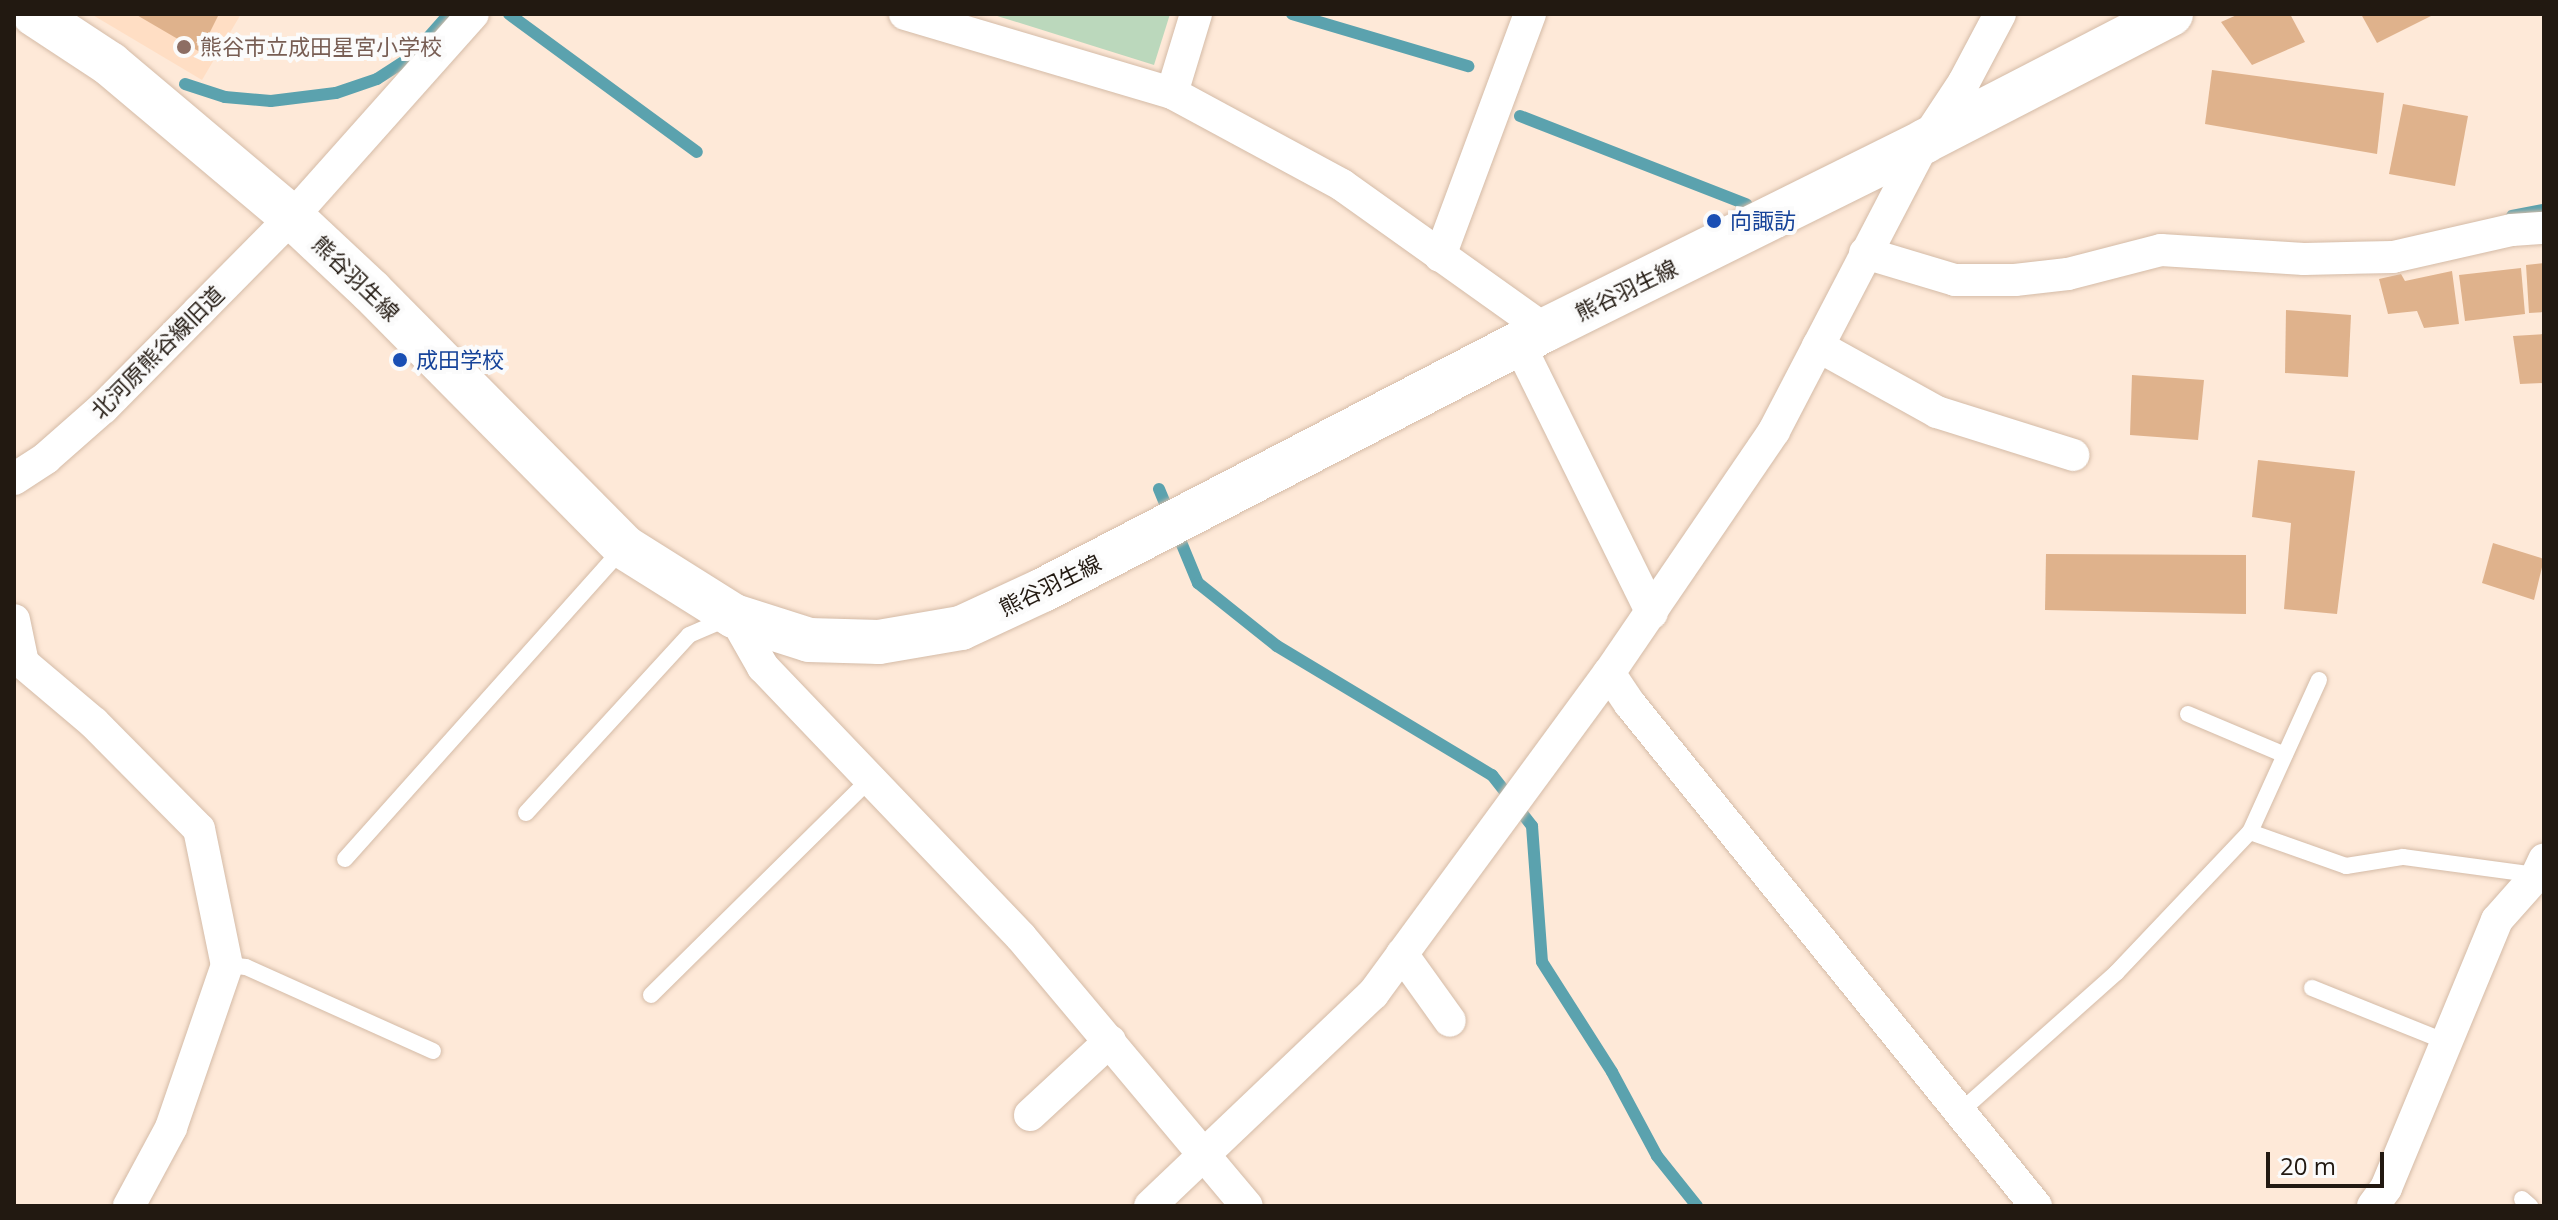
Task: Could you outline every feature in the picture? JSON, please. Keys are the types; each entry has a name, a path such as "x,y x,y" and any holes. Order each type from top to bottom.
{"main road":[{"name":"熊谷羽生線","path":"34,14 110,64 292,217 371,291 624,547 734,616 809,640 879,642 961,628 1043,590 1532,337 2171,14"}],"street":[{"name":"北河原熊谷線旧道","path":"14,479 46,458 103,408 292,217 473,14"},
{"path":"905,14 1172,93 1342,185 1440,256 1532,337 1652,613"},
{"path":"1172,93 1196,14"},
{"path":"1440,256 1530,14"},
{"path":"1150,1206 1204,1151 1373,994 1652,613 1774,431 1925,141 1964,82 2000,14"},
{"path":"1865,253 1955,280 2015,280 2068,274 2161,250 2304,259 2393,257 2512,230 2544,228"},
{"path":"1818,346 1937,412 2073,455"},
{"path":"734,616 763,667 1021,937 1204,1151 1247,1206"},
{"path":"14,620 23,663 94,723 199,829 227,965 171,1128 129,1206"},
{"path":"1609,673 1630,704 2036,1206"},
{"path":"2373,1206 2386,1188 2497,920 2541,867"},
{"path":"1402,954 1450,1021"},
{"path":"1030,1115 1110,1041"}],"lane":[{"path":"345,859 624,547"},
{"path":"526,813 689,635 734,616"},
{"path":"1960,1112 2116,973 2250,832 2319,680"},
{"path":"2188,714 2285,755"},
{"path":"651,995 870,779"},
{"path":"2250,832 2346,866 2403,857 2541,867"},
{"path":"227,965 246,967 433,1051"},
{"path":"2312,988 2446,1042"}],"shaded area":[{"name":"熊谷市立成田星宮小学校","path":"91,14 241,14 202,80"}],"green space":[{"path":"991,14 1170,14 1154,65"}],"building":[{"path":"135,14 219,14 200,52"},
{"path":"2239,14 2290,14 2305,42 2252,65 2221,22"},
{"path":"2361,14 2435,14 2377,43"},
{"path":"2212,70 2384,93 2377,154 2205,124"},
{"path":"2403,104 2468,116 2455,186 2389,174"},
{"path":"2544,263 2544,312 2529,313 2526,265"},
{"path":"2521,268 2525,314 2465,321 2459,275"},
{"path":"2452,271 2459,324 2424,328 2417,311 2388,314 2379,279 2401,274 2405,281"},
{"path":"2286,310 2351,315 2348,377 2285,373"},
{"path":"2544,334 2544,383 2520,384 2513,336"},
{"path":"2132,375 2204,380 2198,440 2130,435"},
{"path":"2258,460 2355,471 2337,614 2284,609 2291,523 2252,517"},
{"path":"2493,543 2544,559 2534,600 2482,583"},
{"path":"2046,554 2246,555 2246,614 2045,610"}],"waterway":[{"path":"185,84 225,97 271,101 336,93 377,79 411,57 449,14"},
{"path":"509,14 697,152"},
{"path":"1292,14 1468,66"},
{"path":"1520,116 1746,204"},
{"path":"2512,216 2544,210"},
{"path":"1159,489 1198,583 1277,646 1492,775 1532,826 1542,962 1612,1072 1657,1156 1697,1206"}],"place":[{"name":"熊谷市立成田星宮小学校","path":"184,47"},
{"name":"向諏訪","path":"1714,221"},
{"name":"成田学校","path":"400,360"}]}
